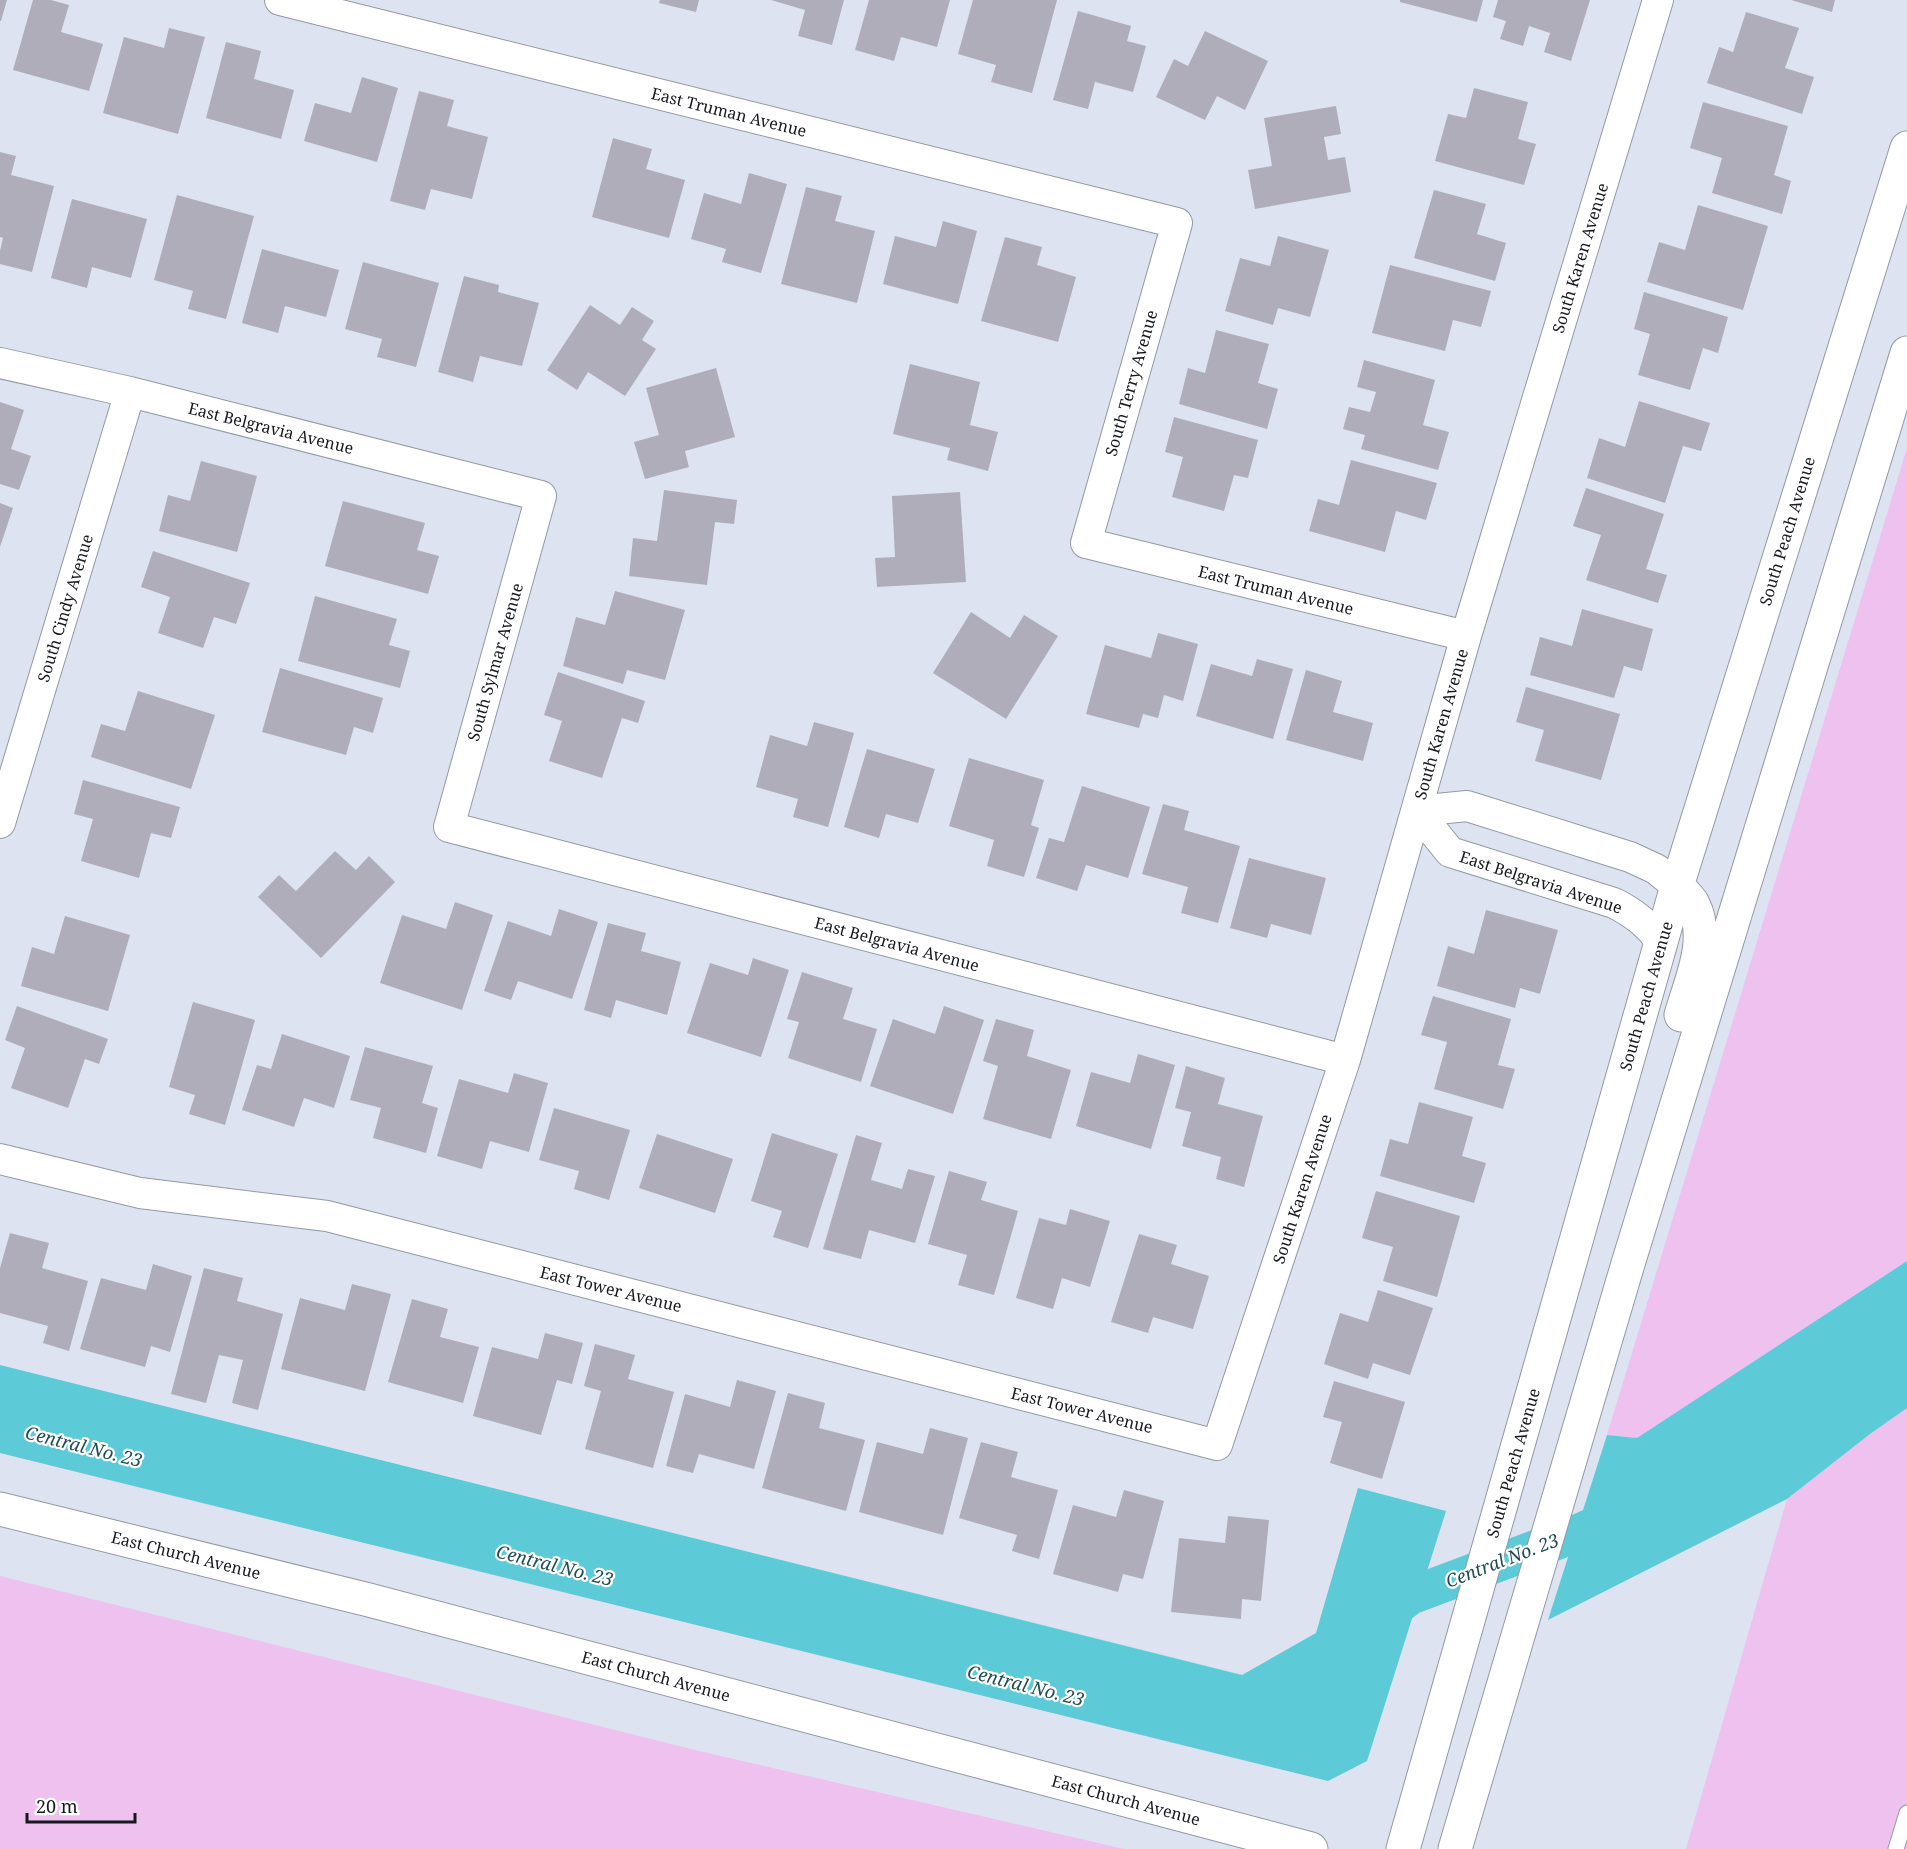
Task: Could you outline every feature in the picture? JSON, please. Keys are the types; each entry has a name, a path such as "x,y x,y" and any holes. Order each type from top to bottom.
{"street":[{"name":"East Truman Avenue","path":"280,0 1177,223"},
{"name":"South Karen Avenue","path":"1217,1445 1345,1060 1466,636 1658,0"},
{"name":"South Peach Avenue","path":"1403,1849 1677,886 1907,148"},
{"name":"South Terry Avenue","path":"1086,543 1177,223"},
{"path":"1455,1849 1627,1267 1907,353"},
{"name":"East Belgravia Avenue","path":"0,363 130,392 541,496"},
{"name":"South Cindy Avenue","path":"0,823 130,392"},
{"name":"South Sylmar Avenue","path":"449,827 541,496"},
{"name":"East Truman Avenue","path":"1086,543 1466,636"},
{"path":"1417,810 1467,806 1630,857 1656,869 1692,901 1699,919 1701,936 1698,958 1630,1189 1626,1215 1627,1267"},
{"name":"East Belgravia Avenue","path":"1417,810 1450,852 1614,903 1633,913 1650,928 1661,942"},
{"name":"East Belgravia Avenue","path":"449,827 1345,1060"},
{"name":"East Tower Avenue","path":"0,1159 140,1193 327,1216 1217,1445"},
{"name":"East Church Avenue","path":"0,1509 369,1600 1311,1849"}],"lane":[{"path":"1896,1849 1907,1813"}],"shaded area":[{"path":"1907,448 1907,1261 1637,1438 1607,1435"},
{"path":"1907,1408 1907,1849 1686,1849 1787,1499"},
{"path":"0,1576 695,1750 1124,1849 0,1849"}],"water":[{"path":"1907,1261 1907,1408 1787,1499 1548,1620 1607,1435 1637,1438"},
{"path":"0,1365 1242,1675 1316,1633 1358,1488 1446,1511 1367,1761 1328,1781 0,1453"}],"building":[{"path":"0,0 7,0 1,21 0,21"},
{"path":"33,0 51,0 69,5 61,32 103,44 89,91 13,70"},
{"path":"660,0 699,0 696,12 659,3"},
{"path":"771,0 844,0 832,45 798,36 805,10"},
{"path":"869,0 950,0 937,47 901,37 894,61 855,50"},
{"path":"973,0 1057,0 1032,93 991,82 996,65 958,54"},
{"path":"1400,0 1483,0 1477,22 1400,2"},
{"path":"1498,0 1590,0 1571,61 1544,52 1550,33 1529,26 1523,46 1500,39 1506,21 1493,17"},
{"path":"1791,0 1835,0 1832,12"},
{"path":"1078,11 1131,26 1127,41 1146,46 1133,92 1095,82 1088,109 1053,100"},
{"path":"1746,12 1799,28 1785,68 1814,77 1802,114 1707,83 1719,47 1733,52"},
{"path":"169,28 205,37 178,134 103,113 124,37 164,48"},
{"path":"1205,31 1268,61 1245,110 1217,96 1205,120 1156,97 1174,59 1188,66"},
{"path":"226,42 261,51 254,79 294,90 281,139 206,118"},
{"path":"362,77 398,88 377,162 304,141 315,103 351,113"},
{"path":"1474,88 1528,102 1518,139 1536,144 1524,185 1435,161 1448,114 1466,118"},
{"path":"419,91 454,100 447,126 488,137 472,199 431,189 425,210 390,201"},
{"path":"1703,102 1788,126 1774,175 1791,181 1782,214 1712,193 1722,158 1690,148"},
{"path":"1336,106 1341,134 1324,137 1328,160 1345,157 1351,192 1255,209 1248,170 1272,166 1264,118"},
{"path":"613,138 652,149 646,169 685,180 669,238 592,217"},
{"path":"0,152 16,156 11,175 54,186 32,272 0,264 3,238 0,237"},
{"path":"749,173 787,184 761,273 722,262 726,249 691,239 704,193 741,204"},
{"path":"806,187 842,196 835,221 875,231 857,303 781,284"},
{"path":"1434,190 1486,204 1477,234 1506,243 1495,281 1414,258"},
{"path":"177,195 254,216 226,319 188,309 193,291 154,280"},
{"path":"72,199 147,219 131,278 92,267 87,288 51,278"},
{"path":"1698,205 1768,226 1743,310 1647,282 1659,242 1685,250"},
{"path":"943,221 977,231 958,304 883,284 895,236 936,247"},
{"path":"1278,236 1329,250 1310,317 1278,308 1273,325 1225,311 1240,258 1270,266"},
{"path":"1005,237 1042,247 1037,265 1076,277 1058,342 981,321"},
{"path":"262,249 339,270 326,317 285,306 278,333 242,323"},
{"path":"363,262 439,283 416,367 377,357 382,339 345,329"},
{"path":"1390,265 1491,291 1481,327 1453,320 1445,351 1372,333"},
{"path":"464,276 499,285 498,292 539,303 522,366 480,356 473,382 438,372"},
{"path":"1644,292 1728,317 1718,353 1703,348 1690,390 1638,375 1650,334 1634,329"},
{"path":"590,305 620,325 632,307 654,321 642,340 656,349 625,396 588,372 577,390 547,370"},
{"path":"1216,330 1269,344 1258,383 1278,389 1267,429 1179,404 1188,368 1205,373"},
{"path":"1364,360 1435,380 1423,425 1449,432 1438,470 1361,449 1365,435 1343,429 1349,407 1370,412 1376,392 1357,387"},
{"path":"910,364 980,382 970,425 998,432 988,471 947,460 950,448 893,434"},
{"path":"716,368 735,437 685,451 689,467 645,479 634,442 659,435 646,388"},
{"path":"1639,401 1710,423 1701,451 1683,446 1665,503 1587,478 1599,438 1625,447"},
{"path":"0,402 24,410 11,449 31,456 19,490 0,484"},
{"path":"1174,417 1258,440 1248,478 1234,475 1224,511 1172,497 1183,457 1165,452"},
{"path":"1351,460 1437,483 1426,520 1396,511 1385,552 1309,531 1318,499 1339,505"},
{"path":"201,461 257,476 237,552 159,531 168,495 190,501"},
{"path":"1586,488 1664,514 1646,569 1667,575 1658,603 1586,580 1601,535 1573,526"},
{"path":"664,490 737,500 734,524 715,522 707,585 629,576 633,538 657,541"},
{"path":"960,492 966,582 877,587 875,558 895,557 892,496"},
{"path":"343,501 425,523 417,550 439,556 428,594 325,566"},
{"path":"0,503 13,508 0,547"},
{"path":"153,551 250,583 236,624 214,617 203,648 158,633 170,597 141,587"},
{"path":"615,591 685,610 665,680 627,670 623,684 563,666 576,617 605,625"},
{"path":"315,596 397,619 389,645 410,651 400,688 298,661"},
{"path":"1582,609 1653,629 1642,671 1624,666 1614,698 1530,675 1540,637 1572,646"},
{"path":"971,612 1010,638 1024,615 1058,636 1006,719 933,673"},
{"path":"1158,633 1198,644 1183,701 1164,695 1158,718 1143,714 1139,728 1086,714 1105,645 1151,658"},
{"path":"1257,659 1293,669 1273,739 1196,716 1211,664 1252,676"},
{"path":"280,668 383,698 373,733 354,727 346,755 262,732"},
{"path":"1306,670 1342,681 1333,712 1373,723 1363,761 1286,740"},
{"path":"558,672 645,701 638,723 622,718 602,778 549,761 562,721 544,715"},
{"path":"1526,687 1620,714 1601,780 1535,761 1544,730 1516,722"},
{"path":"138,691 215,715 191,789 91,757 101,724 125,731"},
{"path":"814,722 854,733 828,827 793,817 798,799 756,787 770,735 807,746"},
{"path":"867,749 935,769 918,823 886,814 879,838 844,827"},
{"path":"969,758 1044,780 1031,825 1039,828 1024,877 987,866 994,840 949,826"},
{"path":"83,780 180,807 171,838 151,833 139,878 81,861 93,819 74,814"},
{"path":"1082,786 1150,807 1128,878 1086,865 1077,891 1036,878 1049,838 1064,842"},
{"path":"1163,804 1189,811 1184,830 1240,846 1218,923 1181,913 1188,887 1142,874"},
{"path":"335,851 356,870 369,856 395,882 321,958 258,897 279,875 296,891"},
{"path":"1249,858 1326,878 1311,935 1271,924 1267,938 1230,928"},
{"path":"455,902 493,915 462,1010 380,983 402,915 446,929"},
{"path":"559,909 598,922 572,999 518,981 511,1000 484,991 508,921 551,936"},
{"path":"1486,910 1558,930 1540,994 1520,988 1515,1008 1437,986 1448,946 1474,954"},
{"path":"65,916 130,935 108,1011 21,986 32,947 54,954"},
{"path":"608,923 646,933 641,951 681,962 667,1015 616,1000 611,1018 584,1010"},
{"path":"753,958 789,970 761,1057 687,1033 710,963 748,975"},
{"path":"802,972 853,988 843,1019 877,1029 861,1082 788,1058 799,1022 787,1019"},
{"path":"1433,996 1511,1019 1498,1065 1515,1069 1503,1109 1434,1089 1447,1042 1421,1035"},
{"path":"193,1002 255,1020 225,1125 189,1114 195,1095 169,1087"},
{"path":"17,1006 108,1039 99,1064 85,1059 68,1108 11,1088 25,1048 5,1040"},
{"path":"944,1006 984,1020 953,1114 870,1086 893,1019 935,1034"},
{"path":"996,1019 1034,1030 1027,1056 1071,1070 1051,1139 983,1119 998,1066 983,1061"},
{"path":"282,1034 350,1056 334,1108 304,1098 294,1127 242,1110 257,1065 271,1069"},
{"path":"365,1047 433,1066 422,1103 438,1108 426,1153 373,1138 381,1108 350,1100"},
{"path":"1138,1054 1175,1065 1151,1149 1076,1126 1091,1072 1130,1083"},
{"path":"1186,1066 1225,1078 1218,1104 1263,1116 1244,1187 1216,1179 1221,1157 1182,1146 1191,1112 1175,1108"},
{"path":"514,1073 548,1083 529,1152 490,1141 482,1169 437,1156 459,1079 508,1093"},
{"path":"1419,1102 1473,1117 1462,1156 1486,1163 1474,1203 1380,1176 1390,1139 1408,1144"},
{"path":"554,1108 630,1130 609,1200 574,1189 579,1171 539,1160"},
{"path":"772,1133 838,1154 808,1248 773,1237 782,1211 751,1201"},
{"path":"657,1134 733,1159 715,1213 639,1188"},
{"path":"856,1135 882,1143 871,1180 902,1189 908,1169 935,1176 915,1243 869,1230 861,1259 823,1249"},
{"path":"949,1171 987,1182 981,1200 1018,1211 994,1295 958,1285 967,1255 928,1244"},
{"path":"1376,1191 1460,1216 1437,1297 1383,1281 1393,1247 1362,1238"},
{"path":"1070,1209 1110,1221 1090,1287 1062,1278 1053,1309 1016,1298 1039,1218 1066,1225"},
{"path":"10,1233 49,1243 42,1268 88,1281 69,1351 43,1343 48,1326 0,1313 0,1268"},
{"path":"1139,1234 1177,1245 1171,1264 1209,1276 1193,1329 1153,1317 1148,1333 1111,1322"},
{"path":"153,1264 192,1276 170,1352 151,1346 145,1367 80,1349 101,1278 146,1290"},
{"path":"204,1268 243,1278 237,1301 283,1314 258,1410 232,1403 243,1360 219,1355 206,1403 171,1394"},
{"path":"352,1284 391,1294 365,1391 281,1369 300,1298 345,1310"},
{"path":"1378,1290 1433,1308 1410,1375 1373,1363 1368,1379 1324,1364 1340,1313 1368,1322"},
{"path":"412,1299 448,1309 440,1337 479,1347 463,1403 388,1382"},
{"path":"545,1333 583,1343 572,1384 557,1380 541,1435 473,1416 492,1347 538,1359"},
{"path":"595,1344 635,1355 628,1379 674,1392 653,1468 585,1449 601,1391 584,1386"},
{"path":"737,1380 776,1391 754,1469 699,1454 693,1473 666,1466 685,1394 730,1407"},
{"path":"1334,1381 1405,1402 1382,1479 1330,1463 1342,1422 1323,1417"},
{"path":"788,1393 825,1403 819,1428 865,1440 846,1511 762,1488"},
{"path":"930,1428 968,1438 943,1535 859,1512 877,1442 923,1454"},
{"path":"981,1442 1018,1452 1011,1477 1058,1490 1039,1559 1012,1551 1017,1535 959,1518"},
{"path":"1124,1490 1164,1501 1143,1579 1123,1574 1118,1592 1053,1574 1073,1505 1116,1517"},
{"path":"1228,1516 1269,1520 1261,1601 1242,1599 1241,1619 1171,1612 1179,1538 1225,1543"}],"waterway":[{"name":"Central No. 23","path":"1381,1625 1394,1608 1410,1596 1578,1533 1623,1513"}]}
